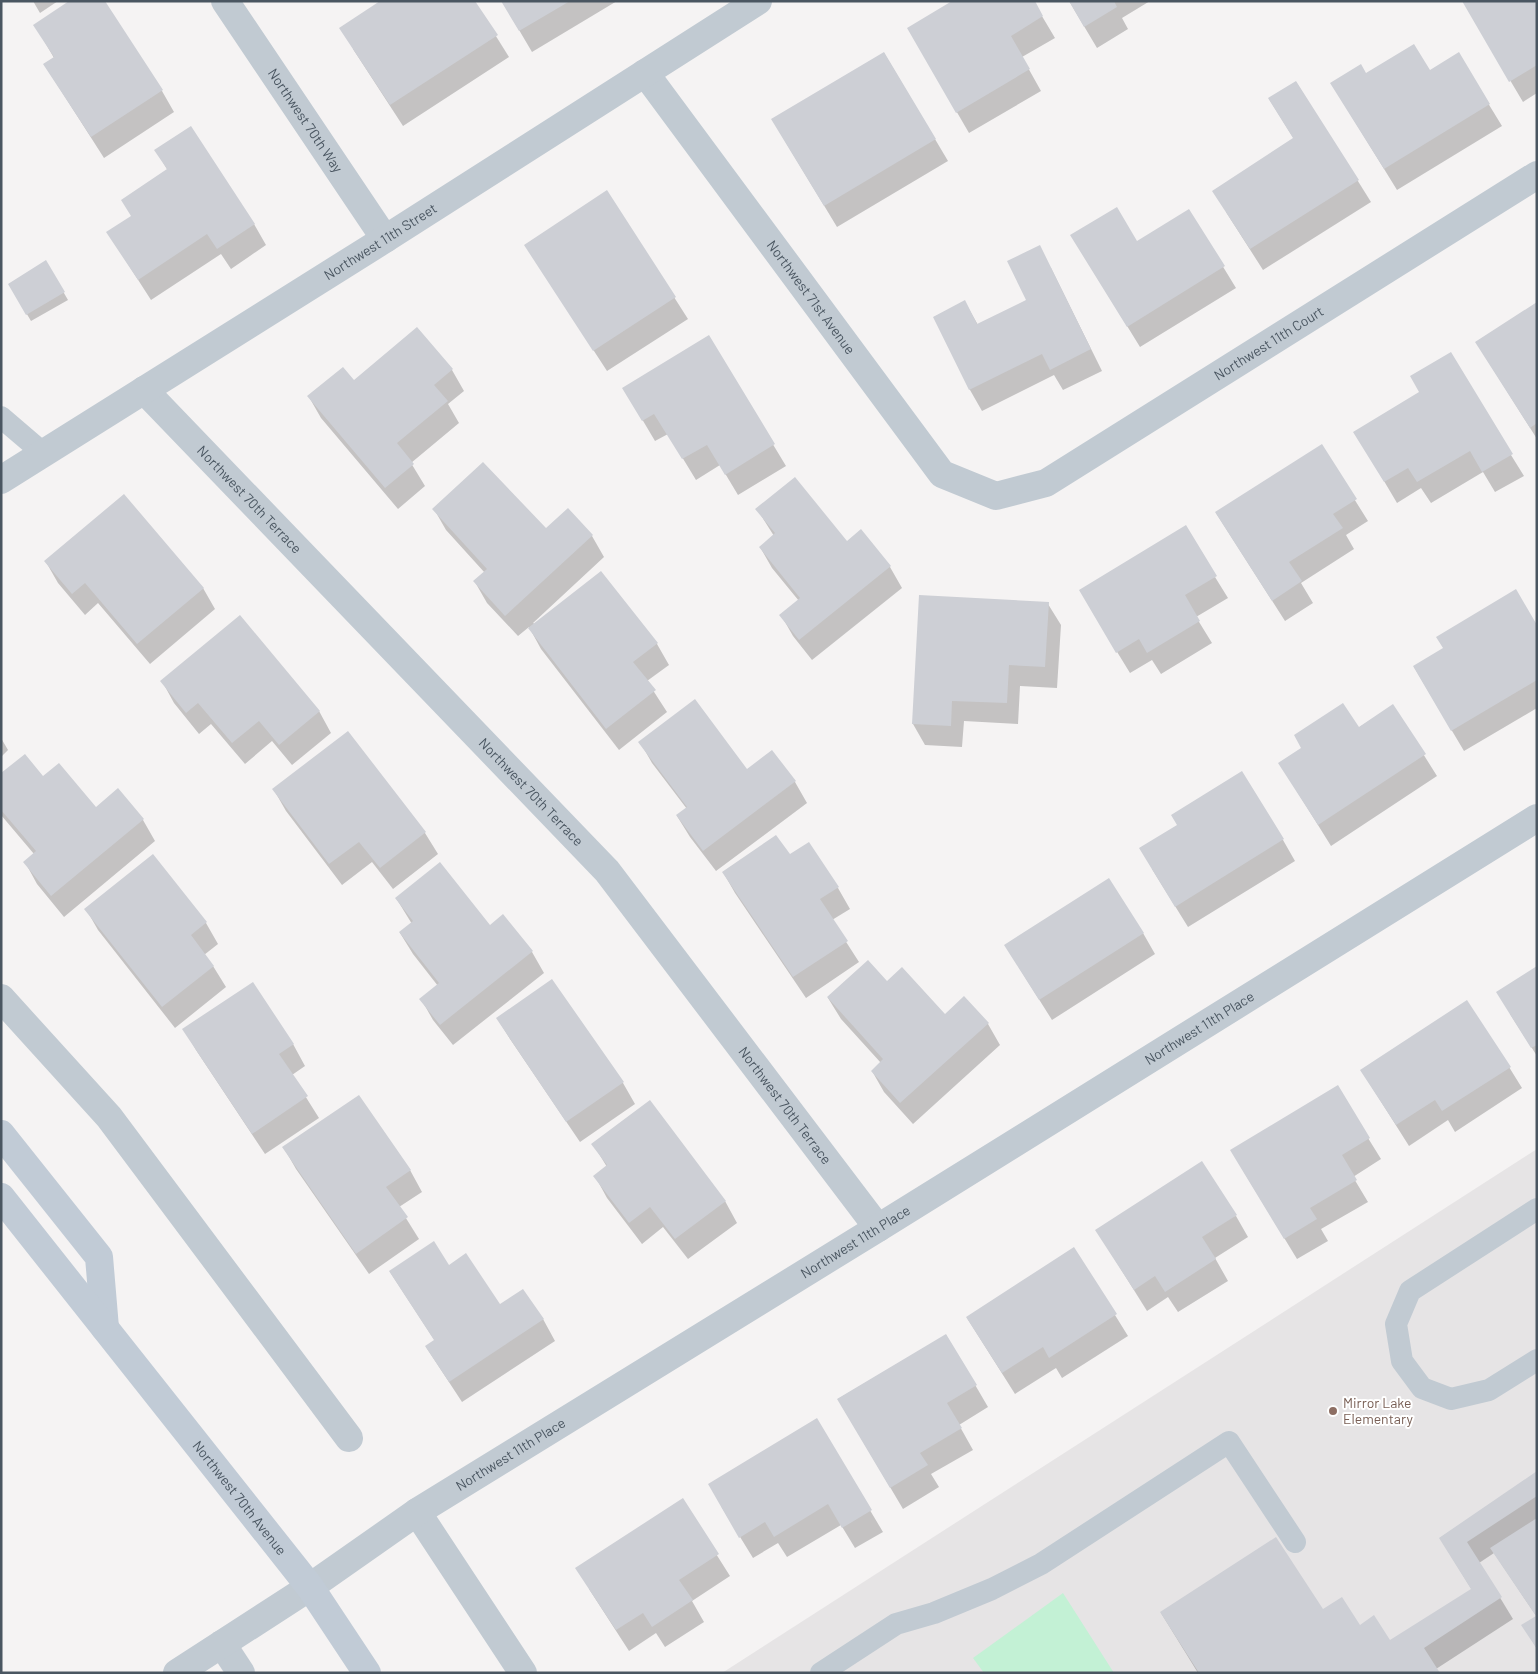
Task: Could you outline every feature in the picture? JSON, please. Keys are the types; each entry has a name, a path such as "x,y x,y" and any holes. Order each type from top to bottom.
{"street":[{"name":"Northwest 70th Way","path":"225,1 385,239"},
{"name":"Northwest 11th Street","path":"1,480 385,239 758,1"},
{"name":"Northwest 71st Avenue","path":"644,73 942,474 996,496"},
{"name":"Northwest 11th Court","path":"996,496 1046,482 1537,175"},
{"name":"Northwest 70th Terrace","path":"144,390 607,871 878,1228"},
{"name":"Northwest 11th Place","path":"177,1673 310,1587 417,1512 1537,818"},
{"path":"1,998 109,1117 349,1438"},
{"path":"1,1134 99,1257 105,1328"},
{"name":"Northwest 70th Avenue","path":"1,1197 310,1587 367,1673"},
{"path":"417,1512 523,1673"},
{"path":"222,1644 241,1673"}],"lane":[{"path":"1,417 43,453"},
{"path":"1537,1209 1410,1291 1396,1324 1402,1361 1422,1388 1451,1399 1489,1390 1537,1360"},
{"path":"821,1673 896,1624 934,1613 992,1589 1041,1564 1229,1442 1295,1542"}],"shaded area":[{"name":"Mirror Lake Elementary","path":"1537,1149 1537,1673 722,1673"}],"green space":[{"path":"1063,1593 1114,1673 984,1673 973,1658"}],"building":[{"path":"69,1 105,1 163,90 91,137 43,64 54,57 33,25"},
{"path":"380,1 475,1 498,35 390,105 339,28"},
{"path":"501,1 570,1 519,31"},
{"path":"952,1 1035,1 1043,16 1011,36 1030,69 956,113 907,28"},
{"path":"1069,1 1114,1 1117,7 1084,27"},
{"path":"1462,1 1537,1 1537,65 1509,82"},
{"path":"1414,44 1430,70 1459,52 1490,104 1384,169 1330,83 1361,64 1366,73"},
{"path":"884,52 936,139 824,206 771,119"},
{"path":"1296,81 1359,180 1250,249 1212,191 1293,138 1268,98"},
{"path":"191,126 255,224 217,249 207,234 138,280 106,232 131,216 121,200 167,169 154,150"},
{"path":"607,190 676,297 593,351 524,245"},
{"path":"1117,207 1137,241 1189,209 1225,266 1127,327 1070,235"},
{"path":"1040,245 1091,349 1050,370 1042,354 969,390 933,317 965,300 977,324 1026,300 1007,261"},
{"path":"46,260 65,292 26,315 8,284"},
{"path":"1537,302 1537,423 1530,428 1475,342"},
{"path":"417,327 453,369 434,385 448,401 397,443 414,464 385,488 307,396 343,367 354,380"},
{"path":"709,335 775,444 725,475 707,445 682,459 654,414 642,421 622,388"},
{"path":"1451,352 1513,454 1482,472 1470,451 1417,482 1408,468 1384,482 1353,432 1419,392 1410,376"},
{"path":"1322,444 1357,499 1333,514 1343,528 1289,562 1302,581 1272,601 1215,512"},
{"path":"483,462 546,528 568,508 593,535 505,616 473,581 487,569 432,509"},
{"path":"795,477 847,541 861,529 891,566 799,640 779,615 800,598 759,547 775,533 755,509"},
{"path":"124,494 204,588 137,644 85,583 72,594 44,561"},
{"path":"1186,525 1217,576 1185,595 1200,621 1147,653 1139,639 1116,653 1079,590"},
{"path":"601,571 658,643 633,662 656,690 606,729 528,628"},
{"path":"1516,589 1537,625 1537,680 1451,731 1413,666 1443,648 1436,637"},
{"path":"919,595 1049,602 1045,667 1009,665 1007,703 952,701 951,726 912,724"},
{"path":"240,615 320,711 279,745 259,721 232,743 198,703 186,713 160,681"},
{"path":"695,699 747,769 772,750 796,781 703,851 676,815 687,807 638,742"},
{"path":"1343,703 1359,727 1393,704 1426,754 1318,825 1278,763 1301,748 1294,735"},
{"path":"348,731 426,832 380,868 359,842 329,864 272,789"},
{"path":"25,754 43,776 59,763 96,807 118,788 144,819 51,896 23,862 36,851 1,810 1,773"},
{"path":"1242,771 1284,839 1175,907 1139,848 1177,825 1171,815"},
{"path":"776,835 790,854 809,842 839,887 820,899 848,941 793,977 722,872"},
{"path":"153,854 207,922 191,935 214,966 162,1007 84,909"},
{"path":"440,862 490,925 503,914 533,951 440,1025 419,999 439,983 399,932 413,921 395,898"},
{"path":"1109,878 1144,933 1039,1000 1004,945"},
{"path":"868,960 887,981 902,967 945,1014 964,996 989,1023 900,1103 871,1071 883,1059 827,997"},
{"path":"1537,966 1537,1045 1531,1048 1496,992"},
{"path":"552,979 624,1082 566,1122 496,1018"},
{"path":"253,982 294,1044 279,1054 308,1096 252,1134 182,1029"},
{"path":"1467,1000 1511,1067 1442,1111 1435,1100 1396,1125 1360,1070"},
{"path":"1338,1085 1370,1138 1342,1155 1357,1180 1310,1208 1317,1219 1284,1239 1230,1150"},
{"path":"359,1095 411,1170 386,1187 408,1217 356,1254 282,1147"},
{"path":"650,1100 726,1201 675,1239 650,1207 629,1223 593,1176 607,1165 591,1144"},
{"path":"1202,1161 1237,1215 1202,1237 1216,1259 1165,1292 1155,1276 1134,1290 1095,1230"},
{"path":"434,1241 449,1265 466,1253 500,1304 523,1289 544,1319 449,1382 425,1346 434,1340 389,1271"},
{"path":"1074,1247 1117,1314 1049,1358 1043,1347 1002,1373 966,1317"},
{"path":"946,1334 977,1385 947,1403 962,1428 920,1453 928,1465 890,1488 837,1399"},
{"path":"817,1418 872,1510 842,1528 828,1504 774,1537 765,1522 739,1538 708,1484"},
{"path":"1537,1471 1537,1496 1467,1542 1502,1597 1424,1648 1440,1673 1199,1673 1160,1612 1276,1537 1323,1609 1342,1597 1360,1625 1374,1615 1390,1640 1471,1589 1439,1538"},
{"path":"683,1498 719,1554 679,1580 693,1600 652,1627 643,1613 616,1630 575,1568"},
{"path":"1537,1518 1537,1649 1521,1625 1536,1616 1490,1548"}],"place":[{"name":"Mirror Lake Elementary","path":"1333,1411"}]}
